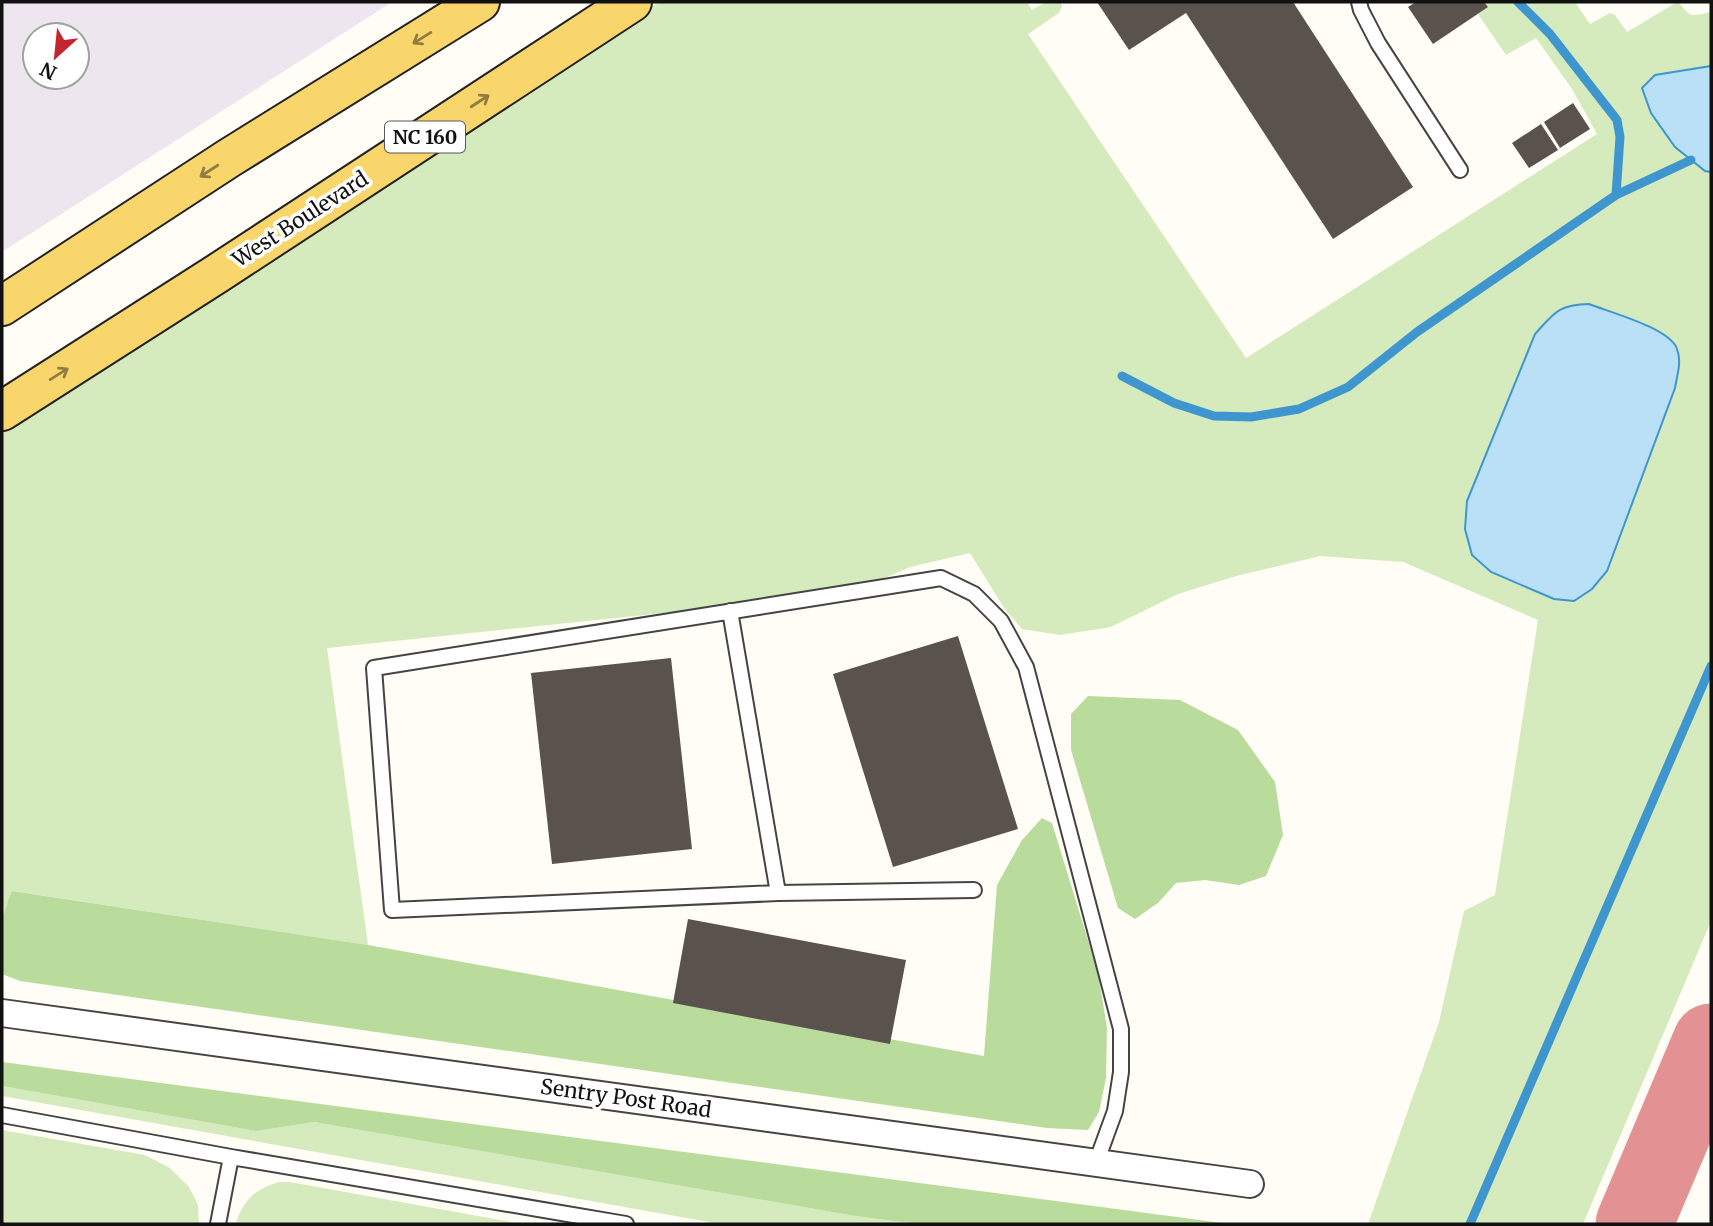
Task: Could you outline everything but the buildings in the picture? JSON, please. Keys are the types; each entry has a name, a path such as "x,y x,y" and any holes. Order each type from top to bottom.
{"main road":[{"path":"2,306 229,158 480,2"},
{"name":"West Boulevard","path":"2,411 632,2"}],"street":[{"name":"Sentry Post Road","path":"2,1013 1250,1184"}],"lane":[{"path":"1359,2 1378,43 1460,170"},
{"path":"974,890 778,893 392,910 374,668 941,578 974,594 1001,621 1026,667 1121,1029 1121,1072 1115,1111 1096,1163"},
{"path":"730,611 778,893"},
{"path":"2,1115 626,1224"},
{"path":"218,1224 231,1157"}],"shaded area":[{"path":"2,2 392,2 2,252"}],"green space":[{"path":"659,2 1027,2 1032,10 1046,2 1061,2 1059,13 1028,34 1246,358 1597,134 1572,89 1536,38 1506,55 1478,14 1487,7 1484,2 1575,2 1590,24 1610,13 1615,15 1627,32 1679,2 1692,15 1711,12 1711,921 1583,1224 1368,1224 1439,1022 1464,911 1495,895 1538,620 1403,562 1320,556 1236,576 1178,594 1111,627 1060,635 1022,629 1004,608 970,553 910,567 847,594 327,648 368,945 13,891 2,918 2,433","holes":["1552,316 1675,388 1607,571 1592,589 1574,601 1554,599 1491,572 1467,501 1535,335"]},
{"path":"1088,696 1180,700 1238,730 1275,782 1283,835 1266,876 1239,885 1205,880 1176,883 1158,903 1135,919 1118,908 1071,750 1071,714"},
{"path":"1042,818 1052,823 1098,973 1107,1028 1106,1078 1099,1112 1088,1130 1047,1128 20,981 2,974 2,918 12,891 368,945 984,1056 997,885 1022,840"},
{"path":"2,1062 1230,1224 916,1224 855,1216 314,1122 256,1131 2,1086"},
{"path":"2,1086 256,1131 314,1122 855,1216 916,1224 720,1224 2,1096"},
{"path":"2,1130 145,1155 170,1168 189,1187 198,1205 199,1224 2,1224"},
{"path":"279,1182 522,1224 236,1224 251,1197 263,1188"}],"water":[{"path":"1711,66 1711,172 1705,171 1675,147 1651,113 1642,88 1655,75"},
{"path":"1589,304 1663,334 1677,349 1679,364 1675,388 1607,571 1592,589 1574,601 1554,599 1491,572 1472,555 1465,529 1467,501 1535,334 1558,311 1570,306"}],"waterway":[{"path":"1518,2 1550,34 1617,120 1620,137 1616,195"},
{"path":"1122,376 1174,403 1214,416 1251,417 1299,409 1348,387 1417,332 1616,195 1691,160"},
{"path":"1470,1224 1711,666"}],"taxiway":[{"path":"1634,1224 1711,1042"}]}
